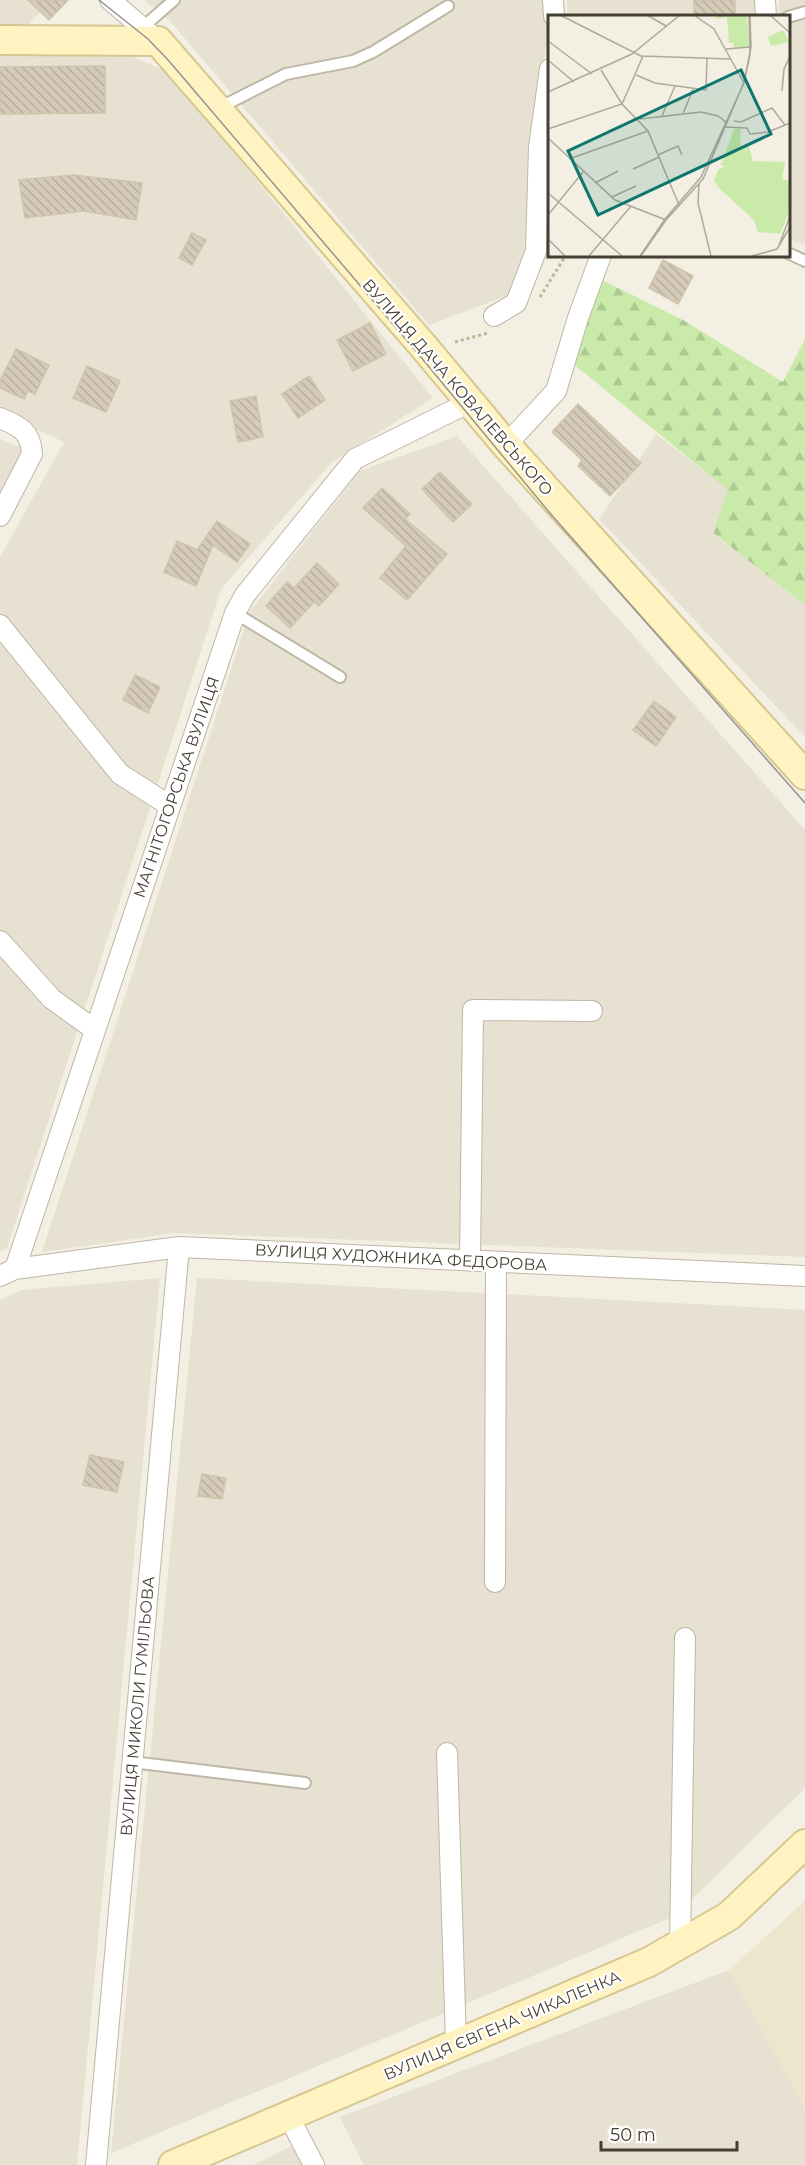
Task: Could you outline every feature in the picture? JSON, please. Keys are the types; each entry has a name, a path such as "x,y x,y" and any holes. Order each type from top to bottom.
{"street":[{"name":"ВУЛИЦЯ ДАЧА КОВАЛЕВСЬКОГО","path":"110,0 151,34 424,347 506,445 805,775"},
{"path":"553,0 554,15"},
{"path":"765,0 766,15"},
{"path":"0,40 148,39 151,34"},
{"path":"494,316 516,303 536,251 539,147 548,83"},
{"path":"506,445 556,391 578,318 601,256"},
{"name":"МАГНІТОГОРСЬКА ВУЛИЦЯ","path":"8,1273 95,1030 235,613 244,595 355,459 470,402"},
{"path":"0,418 21,426 32,444 32,454 0,516"},
{"path":"0,625 120,774 170,806"},
{"path":"0,941 52,999 95,1030"},
{"path":"470,1261 473,1010 592,1011"},
{"name":"ВУЛИЦЯ ХУДОЖНИКА ФЕДОРОВА","path":"8,1273 179,1247 805,1276"},
{"name":"ВУЛИЦЯ МИКОЛИ ГУМІЛЬОВА","path":"96,2165 179,1247"},
{"path":"495,1582 496,1262"},
{"path":"680,1945 685,1638"},
{"path":"447,1754 456,2044"},
{"name":"ВУЛИЦЯ ЄВГЕНА ЧИКАЛЕНКА","path":"173,2165 649,1962 729,1916 805,1844"},
{"path":"289,2117 314,2165"}],"lane":[{"path":"151,34 174,0"},
{"path":"217,109 286,74 352,61 373,52 448,6"},
{"path":"790,17 805,12"},
{"path":"790,254 805,261"},
{"path":"235,613 340,677"},
{"path":"132,1762 305,1783"}],"shaded area":[{"path":"0,0 51,0 27,26 0,27"},
{"path":"144,0 546,0 548,34 531,148 525,247 514,293 429,325 170,21"},
{"path":"567,0 754,0 755,15 568,15"},
{"path":"779,0 805,0 805,245 790,239 790,15 778,15"},
{"path":"0,52 132,57 170,73 433,398 332,462 221,589 7,1248 0,1252 0,557 64,442 0,412"},
{"path":"656,434 729,490 713,534 805,605 805,737 599,519"},
{"path":"457,436 805,830 805,1257 175,1233 42,1252 250,611 360,471"},
{"path":"0,439 24,449 0,495"},
{"path":"160,1278 77,2165 0,2165 0,1300 22,1290"},
{"path":"197,1278 805,1310 805,1788 675,1916 111,2153"},
{"path":"805,1901 805,2109 729,1970"},
{"path":"729,1970 805,2109 805,2165 364,2165 340,2117"},
{"path":"293,2145 303,2165 254,2165"}],"green space":[{"path":"602,280 683,320 783,382 805,339 805,605 713,533 728,490 566,358"}],"building":[{"path":"28,0 68,0 49,20"},
{"path":"694,0 735,0 735,15 694,15"},
{"path":"105,66 105,113 0,114 0,67"},
{"path":"73,175 142,183 136,220 84,211 25,218 19,180"},
{"path":"192,233 206,240 192,265 179,258"},
{"path":"663,260 693,276 678,304 649,288"},
{"path":"370,323 386,354 353,371 337,340"},
{"path":"16,349 49,365 35,394 28,391 24,399 0,388 0,381"},
{"path":"87,366 120,381 106,412 73,398"},
{"path":"309,376 325,400 298,418 282,394"},
{"path":"256,396 263,437 238,442 230,401"},
{"path":"578,404 641,463 610,496 578,466 582,460 552,432"},
{"path":"440,472 472,504 453,522 422,489"},
{"path":"382,488 410,514 405,519 447,554 407,600 380,578 406,546 363,508"},
{"path":"217,521 250,544 237,562 213,545 196,586 164,572 177,541 197,550"},
{"path":"317,563 339,584 319,606 314,602 290,628 266,606 287,582 294,588"},
{"path":"135,675 160,687 148,713 123,700"},
{"path":"654,701 676,717 656,746 633,730"},
{"path":"90,1455 124,1462 117,1492 83,1485"},
{"path":"202,1474 226,1478 222,1499 198,1496"}],"tram line":[{"path":"99,0 148,39 169,61 415,350 549,512 805,803"}]}
